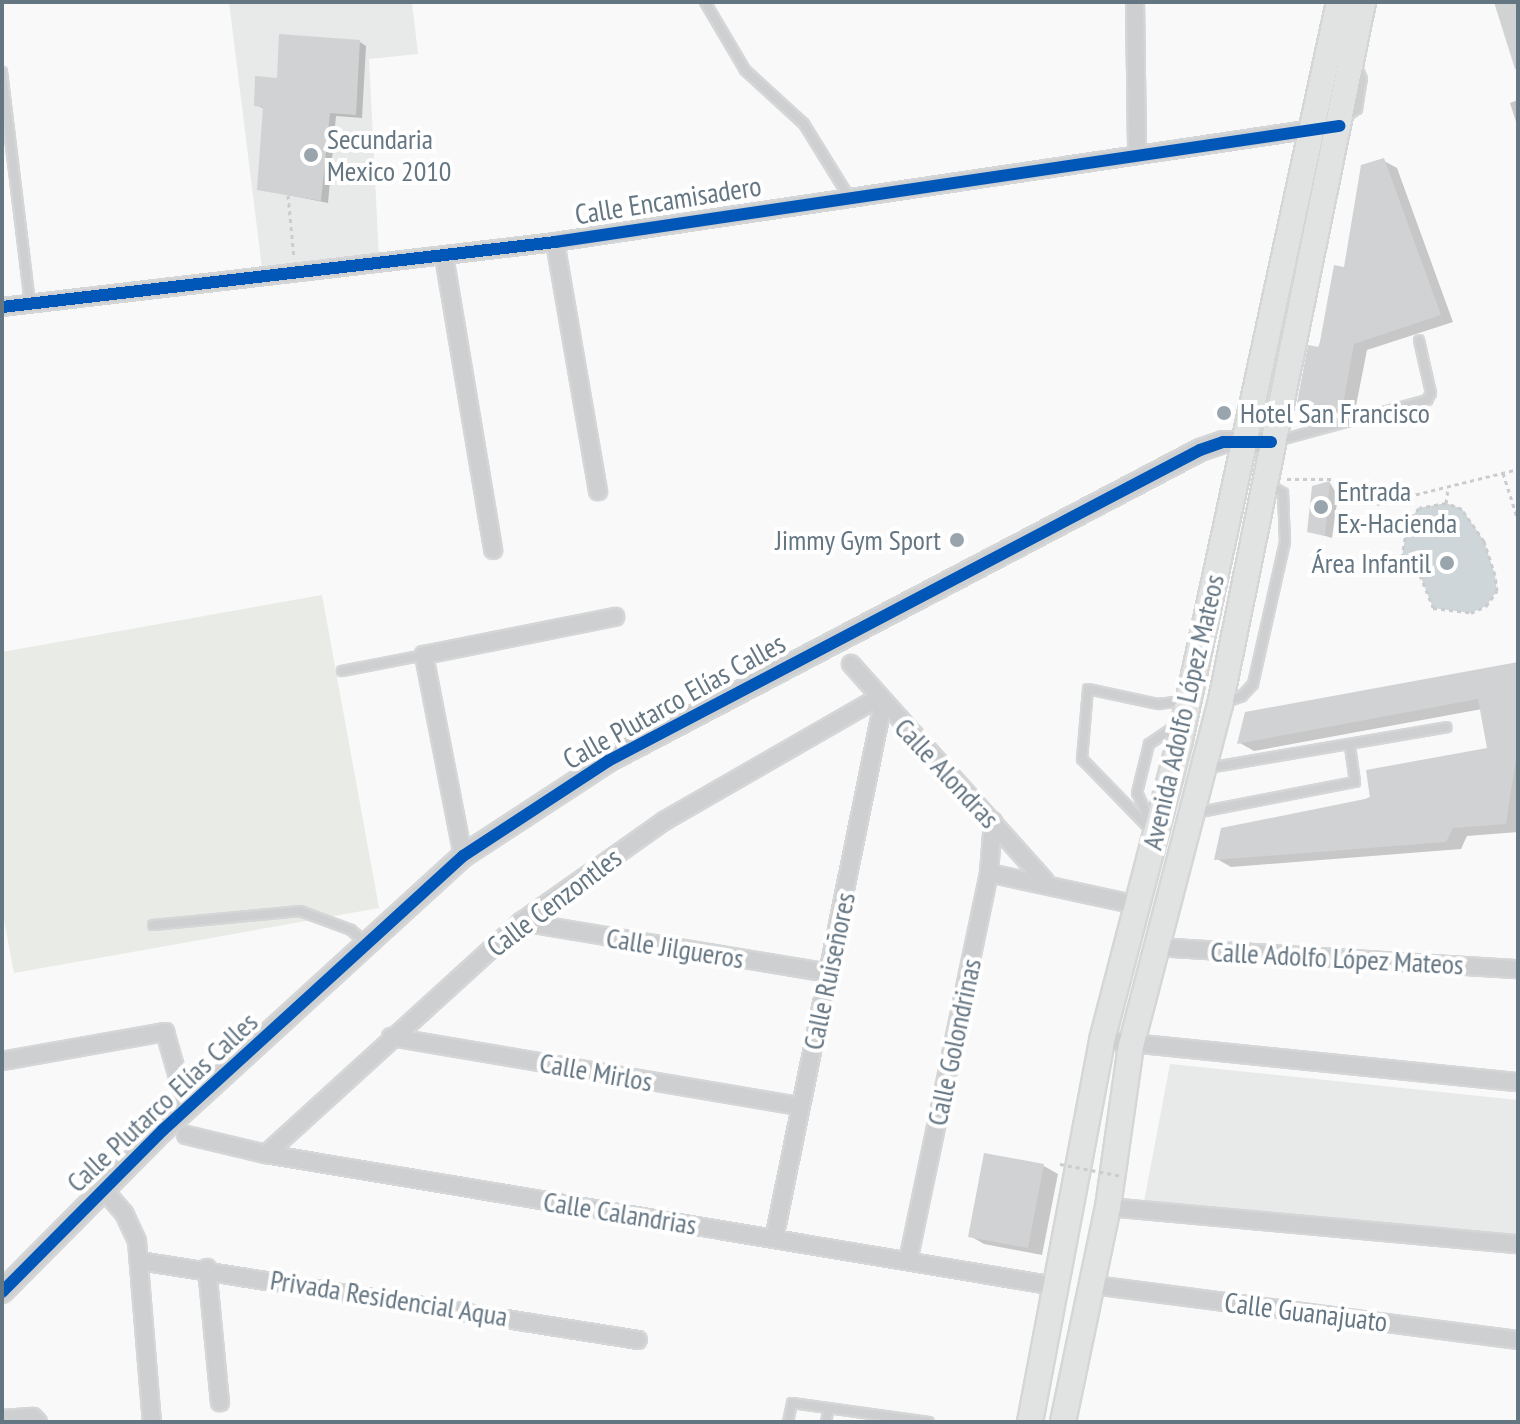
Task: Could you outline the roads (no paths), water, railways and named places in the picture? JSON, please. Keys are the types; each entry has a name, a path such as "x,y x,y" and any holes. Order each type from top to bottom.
{"main road":[{"name":"Avenida Adolfo López Mateos","path":"1063,1422 1094,1285 1131,1046 1220,705 1331,125 1339,2"},
{"name":"Avenida Adolfo López Mateos","path":"1030,1422 1102,1040 1184,720 1244,440 1331,125 1353,57 1363,2"},
{"path":"1184,720 1206,757"}],"street":[{"path":"1135,2 1137,154"},
{"name":"Calle Encamisadero","path":"2,307 555,242 1331,125"},
{"path":"555,242 598,491"},
{"path":"444,256 493,550"},
{"name":"Calle Plutarco Elías Calles","path":"2,1292 187,1108 463,856 608,761 1200,450 1244,440 1271,442"},
{"path":"463,856 424,655 615,617"},
{"name":"Calle Alondras","path":"851,664 1045,881"},
{"name":"Calle Cenzontles","path":"266,1154 391,1037 521,922 664,821 880,700"},
{"name":"Calle Ruiseñores","path":"774,1239 829,973 880,700"},
{"name":"Calle Golondrinas","path":"908,1261 989,873 993,821"},
{"path":"989,873 1045,881 1137,905"},
{"name":"Calle Jilgueros","path":"521,922 829,973"},
{"name":"Calle Adolfo López Mateos","path":"1156,947 1518,969"},
{"path":"2,1061 165,1032 187,1108"},
{"name":"Calle Mirlos","path":"391,1037 800,1106"},
{"path":"1102,1040 1131,1046 1518,1082"},
{"name":"Calle Calandrias","path":"186,1135 266,1154 1055,1286"},
{"path":"103,1189 131,1226 140,1261 152,1422"},
{"path":"1108,1207 1518,1244"},
{"name":"Privada Residencial Aqua","path":"140,1261 207,1268 638,1340"},
{"path":"207,1268 220,1402"},
{"name":"Calle Guanajuato","path":"1094,1285 1518,1340"},
{"path":"2,1419 33,1417 38,1422"}],"lane":[{"path":"705,2 745,70 804,124 849,198"},
{"path":"2,72 30,303"},
{"path":"1271,442 1427,400 1431,393 1419,340"},
{"path":"1220,705 1242,696 1253,684 1285,542 1283,493 1263,482"},
{"path":"342,671 424,655"},
{"path":"1155,834 1082,759 1088,689 1158,704 1184,720"},
{"path":"1206,757 1350,745 1447,727"},
{"path":"1190,814 1355,782 1350,745"},
{"path":"153,925 300,911 351,930 367,944"},
{"path":"788,1422 792,1403 868,1418 929,1422"},
{"path":"826,1422 829,1408"}],"place":[{"name":"Secundaria Mexico 2010","path":"311,155"},
{"name":"Hotel San Francisco","path":"1224,413"},
{"name":"Entrada Ex-Hacienda","path":"1321,507"},
{"name":"Jimmy Gym Sport","path":"957,540"},
{"name":"Área Infantil","path":"1447,563"}]}
